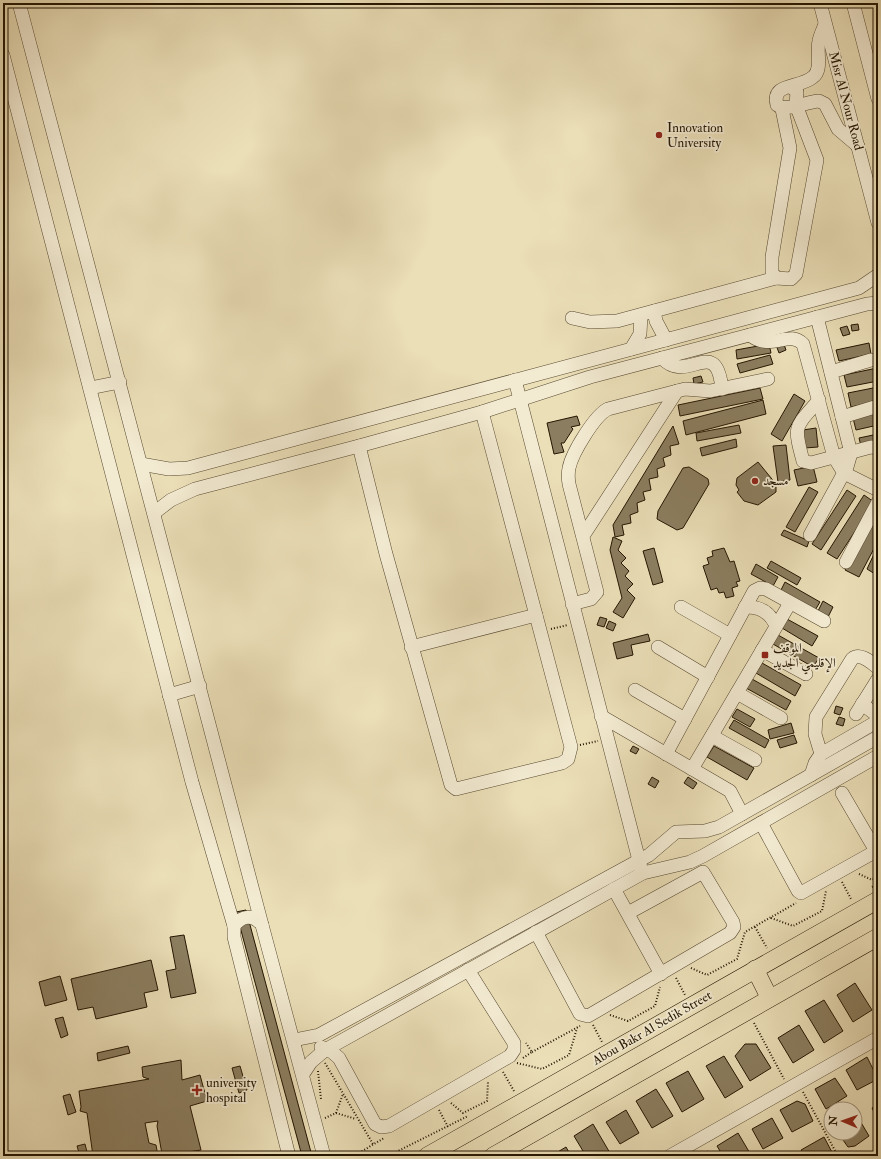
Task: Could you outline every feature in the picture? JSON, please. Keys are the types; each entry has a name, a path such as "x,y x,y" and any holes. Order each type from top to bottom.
{"main road":[{"name":"Abou Bakr Al Sedik Street","path":"427,1156 878,900"},
{"path":"493,1156 747,1010 878,937"},
{"path":"755,969 769,998"}],"street":[{"path":"19,3 324,1156"},
{"name":"Misr Al Nour Road","path":"820,3 878,223"},
{"path":"853,3 878,99"},
{"path":"825,24 818,43 818,70 815,77 804,83 778,91 775,97 777,105 782,109 789,109 796,105 818,101 825,104 838,129 858,146"},
{"path":"3,55 192,782 234,926 234,937 289,1156"},
{"path":"572,318 590,322 617,320 641,315 776,278 791,279 796,274 817,160 796,105 797,92 791,87"},
{"path":"776,278 772,272 772,257 790,148 782,109"},
{"path":"141,464 169,469 188,468 859,288 878,275"},
{"path":"154,513 170,500 187,491 482,412 590,377 867,304 878,303"},
{"path":"654,311 656,321 666,340"},
{"path":"631,349 640,334 641,315"},
{"path":"810,535 844,473 850,460 851,452 817,317"},
{"path":"750,335 764,342 793,338 800,342 805,348 834,457 844,473 878,490"},
{"path":"662,358 669,364 678,367 705,362 713,364 720,373 722,389"},
{"path":"831,372 871,360"},
{"path":"572,604 591,599 597,592 569,484 568,473 573,457 598,416 608,409 677,391 687,389 710,391 768,379"},
{"path":"515,380 640,867"},
{"path":"90,388 120,382"},
{"path":"583,536 677,391"},
{"path":"453,397 446,402 443,411 447,417 455,419"},
{"path":"819,400 797,429 796,437 803,461 811,463 870,447 878,448"},
{"path":"842,417 878,406"},
{"path":"398,411 406,414 411,420 411,424 404,434"},
{"path":"359,446 411,647 448,779 451,785 456,789 562,763 568,759 571,747 482,412"},
{"path":"273,445 280,467"},
{"path":"846,562 878,502"},
{"path":"666,754 754,591 760,588 766,589 824,621"},
{"path":"692,769 790,603"},
{"path":"681,607 730,635"},
{"path":"745,607 756,608 766,612 776,626"},
{"path":"411,647 536,615"},
{"path":"658,647 708,676"},
{"path":"762,650 806,674"},
{"path":"821,754 816,741 814,726 816,717 854,657 862,657 878,668"},
{"path":"878,679 859,709 878,716"},
{"path":"169,695 200,686"},
{"path":"635,690 685,719"},
{"path":"737,693 781,718"},
{"path":"601,716 730,791 742,814"},
{"path":"812,775 815,763 821,754 878,721"},
{"path":"712,736 755,760"},
{"path":"303,1074 311,1062 328,1055 468,970 614,889 640,867 667,838 676,832 712,829 742,814 878,737"},
{"path":"294,1040 319,1035 640,867 690,862 878,756"},
{"path":"761,823 798,891 801,892 877,850 842,793"},
{"path":"536,932 580,1014 591,1015 665,976 730,933 734,927 733,922 703,872 628,913"},
{"path":"614,889 665,976"},
{"path":"234,926 242,918 248,917 254,918 262,925"},
{"path":"319,1035 318,1043 328,1055 375,1124 381,1127 389,1126 510,1056 514,1050 514,1043 468,970"},
{"path":"670,1156 878,1038"}],"path":[{"path":"540,631 577,623"},
{"path":"571,747 606,738"},
{"path":"852,871 872,880 878,877"},
{"path":"839,878 851,899"},
{"path":"771,918 793,926 822,911 827,886"},
{"path":"755,926 767,948"},
{"path":"686,966 707,975 737,959 745,932"},
{"path":"603,1013 628,1021 655,1006 665,976 685,994"},
{"path":"747,1010 838,1156"},
{"path":"590,1020 602,1042"},
{"path":"514,1063 542,1069 569,1055 577,1027"},
{"path":"328,1055 343,1094 356,1119 373,1144"},
{"path":"323,1106 318,1072 328,1055"},
{"path":"501,1070 514,1092"},
{"path":"447,1100 463,1113 486,1101 489,1077"},
{"path":"336,1113 343,1094"},
{"path":"437,1106 448,1127"},
{"path":"324,1112 326,1124"},
{"path":"325,1118 336,1113 356,1119"}],"building":[{"path":"858,324 859,330 852,331 851,325"},
{"path":"847,326 850,334 843,336 840,328"},
{"path":"783,342 786,350 779,353 776,345"},
{"path":"869,343 871,354 839,361 836,350"},
{"path":"769,344 771,353 737,359 736,350"},
{"path":"770,355 773,364 740,373 737,364"},
{"path":"877,368 878,381 847,387 844,375"},
{"path":"701,376 703,382 694,384 693,378"},
{"path":"878,387 878,401 851,407 848,393"},
{"path":"760,388 763,399 680,416 678,405"},
{"path":"794,394 805,401 782,441 771,434"},
{"path":"763,400 766,414 686,435 683,421"},
{"path":"878,413 878,425 856,430 853,418"},
{"path":"577,416 580,425 571,427 573,429 564,443 561,443 564,452 554,454 547,423"},
{"path":"739,425 741,433 697,441 696,433"},
{"path":"673,426 679,444 670,446 671,455 663,458 665,466 657,469 658,477 649,479 651,490 643,492 645,500 637,503 638,512 630,515 631,523 622,525 624,535 615,537 613,525"},
{"path":"816,428 818,447 805,448 803,430"},
{"path":"878,434 878,443 861,446 859,438"},
{"path":"736,439 737,447 702,456 700,448"},
{"path":"786,445 790,480 778,482 773,446"},
{"name":"مسجد","path":"758,462 776,484 776,492 758,505 744,501 737,492 739,490 736,485 737,478"},
{"path":"813,466 817,482 798,486 794,470"},
{"path":"689,467 708,479 709,484 683,528 677,530 657,519 658,511 683,468"},
{"path":"809,487 818,492 795,532 786,527"},
{"path":"847,490 856,496 821,550 812,544"},
{"path":"864,495 874,502 837,559 827,553"},
{"path":"878,508 878,541 859,577 845,570"},
{"path":"784,530 809,541 807,547 781,535"},
{"path":"613,537 622,541 618,550 626,558 621,563 629,571 625,576 633,584 627,590 635,598 623,618 613,612 622,598 610,550"},
{"path":"654,548 663,582 653,585 643,551"},
{"path":"724,548 730,562 734,561 740,581 736,582 738,586 732,588 734,596 726,598 724,592 719,593 717,588 711,590 703,566 709,564 707,558 713,556 712,551"},
{"path":"875,552 878,554 878,579 876,579 875,574 867,569"},
{"path":"771,561 801,578 797,585 767,568"},
{"path":"756,564 778,577 773,586 751,574"},
{"path":"785,582 820,602 814,612 780,592"},
{"path":"823,601 833,607 828,617 818,611"},
{"path":"600,617 607,619 604,627 597,625"},
{"path":"787,619 818,636 812,646 782,628"},
{"path":"609,621 616,624 613,631 606,628"},
{"path":"648,634 650,641 631,645 633,655 617,659 613,643"},
{"path":"778,635 819,658 813,667 773,644"},
{"path":"762,663 801,685 795,696 756,673"},
{"path":"752,679 791,701 786,710 746,688"},
{"path":"836,706 843,708 840,715 834,713"},
{"path":"737,709 755,719 750,727 732,717"},
{"path":"839,717 845,719 843,726 836,724"},
{"path":"734,720 769,740 765,748 729,728"},
{"path":"791,723 794,733 770,739 768,730"},
{"path":"794,735 797,743 780,748 777,740"},
{"path":"633,746 639,749 636,754 630,751"},
{"path":"714,746 754,768 747,780 707,757"},
{"path":"652,777 659,781 655,788 648,784"},
{"path":"688,777 697,783 693,789 684,783"},
{"path":"246,910 312,1156 302,1156 236,912"},
{"path":"184,935 196,993 171,998 166,971 176,969 170,937"},
{"path":"151,960 158,990 144,993 147,1007 96,1019 93,1007 78,1010 71,979"},
{"path":"60,976 67,1000 45,1006 39,982"},
{"path":"855,983 872,1010 853,1022 837,995"},
{"path":"824,1000 843,1031 824,1043 805,1011"},
{"path":"63,1017 68,1035 61,1038 55,1019"},
{"path":"799,1025 814,1050 793,1063 778,1038"},
{"path":"745,1044 756,1044 771,1068 750,1081 735,1056"},
{"path":"128,1046 130,1053 98,1061 97,1053"},
{"path":"724,1056 743,1087 725,1098 706,1066"},
{"path":"867,1057 878,1079 857,1090 846,1070"},
{"path":"181,1060 182,1080 200,1075 207,1101 190,1106 201,1150 169,1155 162,1154 157,1126 158,1121 145,1123 149,1143 156,1145 158,1156 93,1156 87,1113 80,1111 79,1091 149,1079 143,1077 142,1067"},
{"path":"240,1066 247,1090 239,1093 232,1068"},
{"path":"688,1071 704,1099 682,1112 666,1083"},
{"path":"835,1078 847,1096 839,1101 823,1101 823,1104 815,1089"},
{"path":"656,1089 673,1116 652,1128 636,1101"},
{"path":"70,1094 76,1112 68,1115 63,1096"},
{"path":"797,1101 805,1104 813,1121 792,1132 780,1110"},
{"path":"878,1105 878,1120 872,1108"},
{"path":"626,1110 639,1133 620,1144 606,1122"},
{"path":"772,1118 783,1138 763,1149 752,1129"},
{"path":"593,1124 610,1153 605,1156 586,1156 574,1136"},
{"path":"863,1126 869,1136 863,1140"},
{"path":"738,1133 751,1155 723,1156 717,1146"},
{"path":"823,1138 823,1141 826,1141 834,1156 805,1156 801,1150"},
{"path":"844,1141 862,1141 855,1146 848,1147"},
{"path":"85,1144 88,1156 80,1156 77,1146"},
{"path":"566,1147 571,1156 551,1156"},
{"path":"708,1151 711,1156 700,1156"}],"place":[{"name":"Innovation University","path":"659,135"},
{"name":"مسجد","path":"755,481"},
{"name":"الموقف الإقليمي الجديد","path":"765,655"},
{"name":"university hospital","path":"197,1090"}]}
